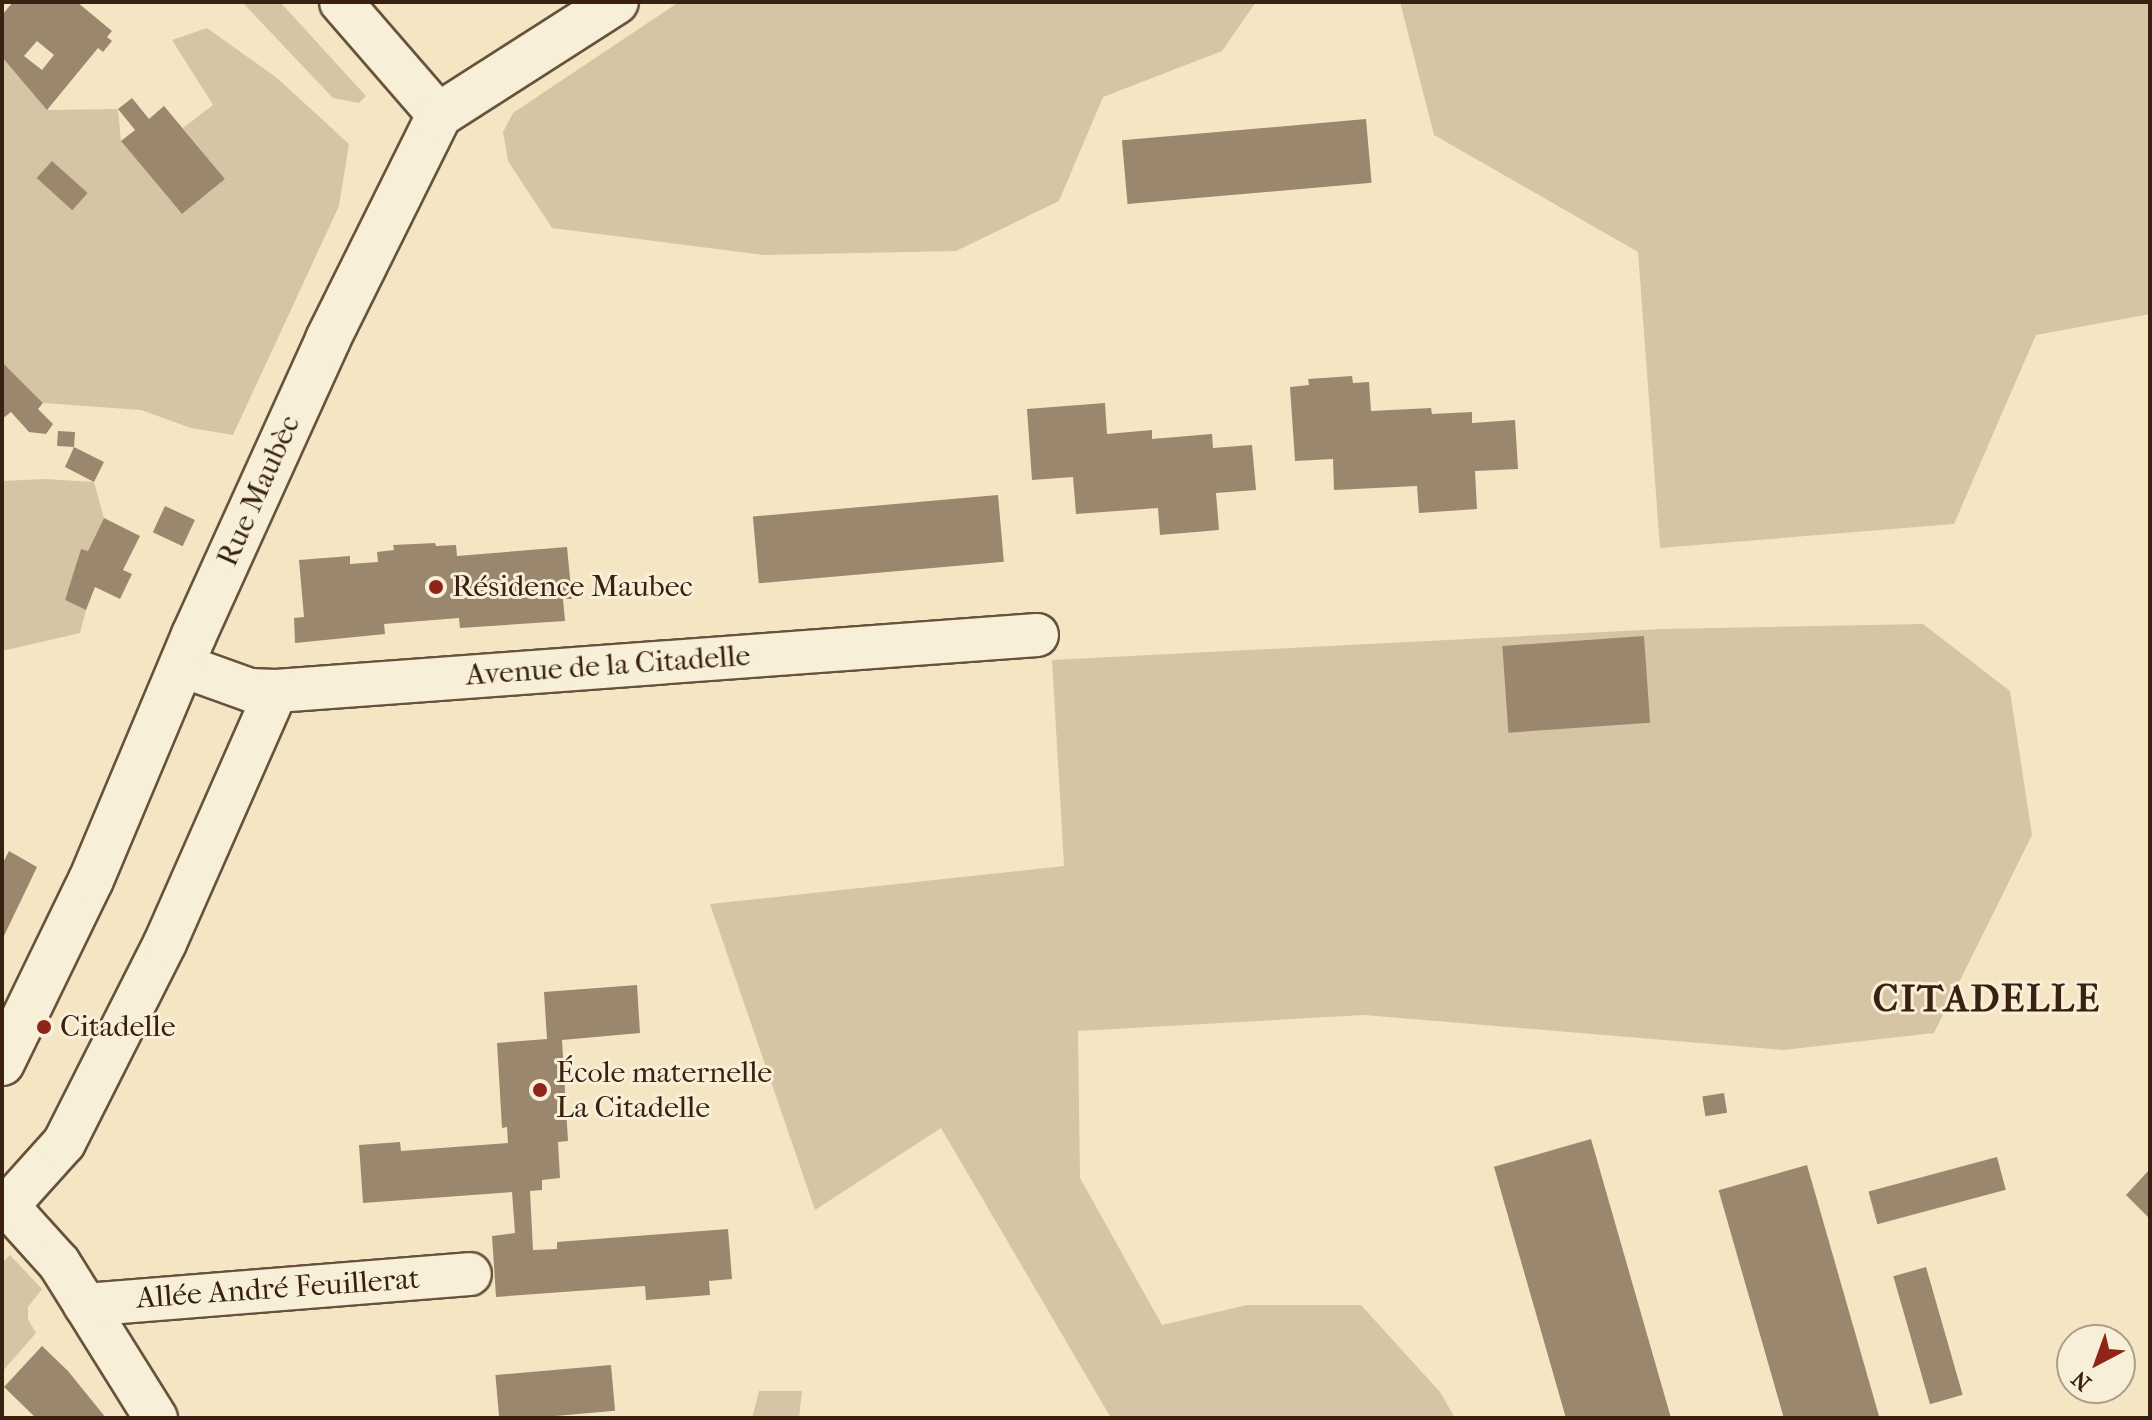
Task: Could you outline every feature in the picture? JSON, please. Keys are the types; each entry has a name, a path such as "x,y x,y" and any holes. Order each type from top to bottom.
{"main road":[{"path":"439,115 616,2"},
{"name":"Rue Maubèc","path":"2,1063 91,880 328,339 439,115"}],"street":[{"path":"341,2 439,115"},
{"name":"Avenue de la Citadelle","path":"183,666 250,690 276,691 1037,635"},
{"path":"156,1418 59,1263 6,1202 64,1143 168,935 276,691"},
{"name":"Allée André Feuillerat","path":"85,1305 470,1274"}],"shaded area":[{"path":"242,2 280,2 366,96 359,103 333,98"},
{"path":"679,2 1256,2 1222,51 1103,97 1059,201 956,251 764,255 552,228 508,161 503,132 513,113"},
{"path":"1400,2 2150,2 2150,314 2036,335 1954,524 1660,548 1638,252 1434,135"},
{"path":"207,28 277,78 349,144 339,206 233,435 191,428 141,410 43,403 2,362 2,57 48,110 118,109 121,141 182,214 225,179 183,128 213,105 172,40"},
{"path":"45,479 94,482 104,518 88,551 81,550 65,600 86,610 80,633 2,651 2,481"},
{"path":"1923,624 2010,691 2032,835 1934,1033 1783,1050 1364,1015 1078,1031 1080,1178 1162,1325 1247,1305 1361,1305 1440,1392 1455,1418 1111,1418 941,1128 815,1210 710,904 1064,866 1052,660 1662,629"},
{"path":"10,1255 42,1289 28,1307 28,1319 36,1333 2,1372 2,1263"},
{"path":"759,1391 802,1391 799,1418 752,1418"}],"building":[{"path":"13,2 77,2 112,31 107,37 112,41 103,52 98,48 47,110 2,57 2,15","holes":["37,41 54,55 42,70 24,56"]},
{"path":"132,98 149,119 164,106 225,179 182,214 121,141 135,130 118,109"},
{"path":"1366,119 1372,183 1128,204 1122,140"},
{"path":"52,161 88,193 72,210 37,178"},
{"path":"2,362 43,403 38,409 53,424 46,434 29,432 11,412 2,419"},
{"path":"1352,376 1353,383 1369,382 1371,411 1431,408 1432,414 1472,412 1472,423 1515,420 1518,469 1475,471 1477,509 1419,513 1417,486 1334,490 1333,459 1295,461 1290,387 1309,385 1308,379"},
{"path":"1105,403 1107,434 1152,430 1152,439 1212,434 1213,448 1252,445 1256,490 1216,493 1219,530 1160,535 1158,508 1076,514 1073,477 1032,480 1027,409"},
{"path":"58,431 75,432 74,447 57,446"},
{"path":"74,447 104,462 94,482 65,467"},
{"path":"998,495 1004,562 759,583 753,516"},
{"path":"165,506 195,520 183,546 153,532"},
{"path":"104,518 140,536 123,570 132,574 120,599 95,587 86,610 65,600 81,549 88,551"},
{"name":"Résidence Maubec","path":"435,543 436,546 456,545 457,556 567,547 572,599 563,599 565,621 460,628 459,618 384,624 385,634 295,643 294,618 304,617 299,560 350,556 350,564 378,562 377,552 394,550 393,545"},
{"path":"1644,636 1650,723 1508,733 1502,646"},
{"path":"9,851 37,867 2,940 2,865"},
{"path":"637,985 640,1033 562,1040 568,1141 558,1142 560,1178 542,1180 542,1190 530,1191 533,1250 557,1249 557,1242 728,1229 732,1279 709,1281 710,1295 646,1300 645,1286 496,1297 492,1236 515,1233 512,1192 363,1203 359,1145 400,1142 401,1151 508,1143 507,1127 502,1128 497,1043 547,1039 544,992"},
{"path":"1724,1093 1727,1113 1705,1116 1702,1096"},
{"path":"1591,1139 1671,1418 1566,1418 1494,1167"},
{"path":"1997,1157 2006,1190 1877,1224 1869,1191"},
{"path":"1807,1165 1879,1418 1784,1418 1719,1190"},
{"path":"2150,1169 2150,1219 2126,1195"},
{"path":"1926,1267 1963,1395 1930,1404 1893,1276"},
{"path":"42,1346 68,1371 106,1418 36,1418 4,1387"},
{"path":"611,1365 615,1411 499,1418 495,1375"}],"place":[{"name":"Résidence Maubec","path":"436,587"},
{"name":"Citadelle","path":"44,1027"},
{"name":"École maternelle La Citadelle","path":"540,1090"}],"district":[{"name":"CITADELLE","path":"1987,999"}]}
